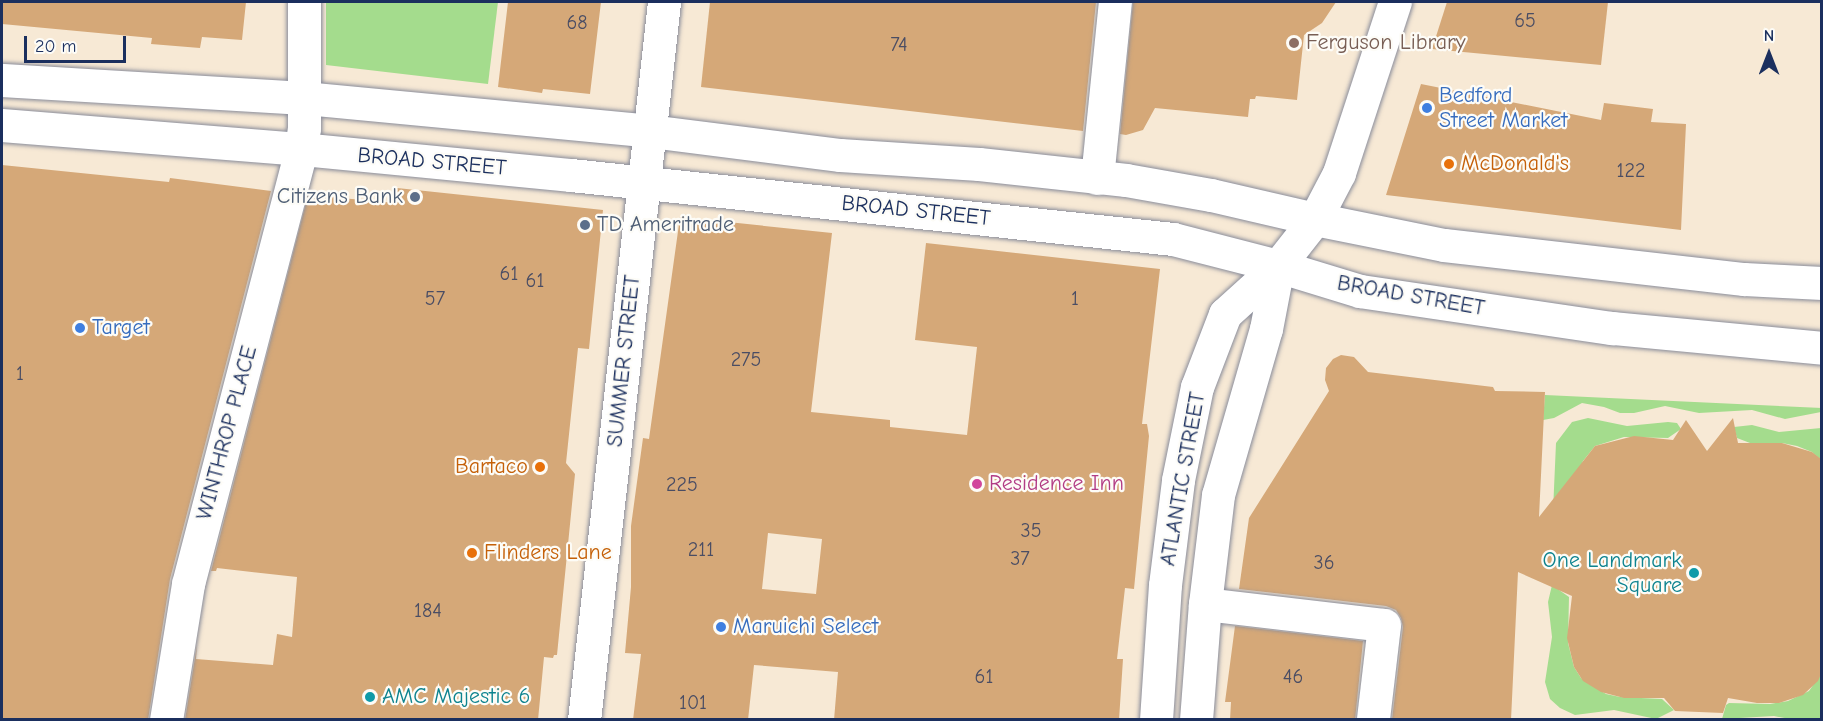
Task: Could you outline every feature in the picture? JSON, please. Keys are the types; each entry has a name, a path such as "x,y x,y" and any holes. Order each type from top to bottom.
{"main road":[{"name":"WINTHROP PLACE","path":"166,720 188,584 301,149 304,98 304,2"},
{"name":"SUMMER STREET","path":"584,720 664,2"},
{"path":"1096,178 1116,2"},
{"name":"ATLANTIC STREET","path":"1156,720 1169,550 1178,480 1197,387 1226,314 1278,266 1315,219 1339,173 1395,2"},
{"path":"2,80 304,98 650,131 840,155 979,164 1211,195 1444,245 1744,279 1821,283"},
{"name":"BROAD STREET","path":"2,126 301,149 644,182 1173,238 1360,291 1612,328 1821,348"},
{"name":"ATLANTIC STREET","path":"1196,720 1205,604 1218,495 1266,329 1278,266"},
{"path":"1205,604 1384,625 1373,718"}],"green space":[{"path":"326,2 498,2 488,84 326,65"},
{"path":"1545,395 1822,408 1821,412 1785,419 1752,410 1699,413 1665,406 1634,413 1620,413 1582,403 1554,418 1543,420"},
{"path":"1588,418 1627,426 1677,423 1681,429 1668,438 1624,437 1595,446 1583,461 1552,534 1556,443 1572,422"},
{"path":"1752,425 1779,432 1821,428 1821,460 1812,452 1797,446 1782,443 1750,443 1737,438 1734,427"},
{"path":"1552,585 1569,597 1568,643 1574,667 1581,678 1606,694 1662,699 1674,710 1656,719 1614,710 1575,715 1560,708 1550,699 1545,682 1552,637 1548,602"},
{"path":"1821,674 1821,719 1790,719 1774,716 1722,719 1726,705 1729,703 1770,704 1788,701 1809,691"}],"building":[{"path":"2,2 246,2 242,40 202,37 200,48 151,44 152,38 2,24"},
{"path":"508,2 601,2 590,94 543,89 542,93 498,87"},
{"path":"710,2 1096,2 1083,131 701,87"},
{"path":"1133,2 1336,2 1322,23 1304,35 1297,100 1256,96 1255,99 1250,99 1248,117 1155,108 1143,130 1126,135 1120,134"},
{"path":"1447,2 1608,2 1601,65 1432,49"},
{"path":"1421,84 1601,120 1604,103 1653,109 1651,122 1686,124 1681,230 1386,195"},
{"path":"2,165 169,182 170,178 271,191 170,579 148,720 2,720"},
{"path":"397,188 603,210 589,349 578,348 566,463 575,474 557,655 553,658 544,657 538,720 185,720 197,645 196,659 273,665 277,634 292,637 297,577 217,568 216,571 211,571 308,195 396,203"},
{"path":"680,217 832,233 811,412 890,420 890,427 967,435 977,347 915,340 926,243 1160,269 1142,424 1147,424 1149,436 1134,589 1125,588 1117,659 1123,659 1119,720 834,720 838,672 754,665 748,720 633,720 641,654 625,653 631,587 631,526 643,438 649,439","holes":["768,533 822,539 816,594 762,589"]},
{"path":"1341,355 1354,357 1368,372 1493,387 1495,391 1545,392 1539,517 1595,446 1634,436 1673,440 1686,420 1707,451 1733,418 1738,443 1782,443 1812,452 1821,459 1821,674 1818,681 1803,695 1779,703 1757,703 1728,698 1723,713 1675,711 1664,698 1624,698 1601,692 1583,681 1574,667 1567,638 1572,596 1518,572 1511,720 1392,720 1403,627 1396,610 1386,606 1239,589 1249,518 1329,391 1325,380 1326,368 1333,359"},
{"path":"1235,626 1363,641 1355,720 1230,720 1231,702 1225,702"}],"place":[{"name":"Ferguson Library","path":"1294,43"},
{"name":"Bedford Street Market","path":"1427,108"},
{"name":"McDonald's","path":"1449,164"},
{"name":"Citizens Bank","path":"415,197"},
{"name":"TD Ameritrade","path":"585,225"},
{"name":"Target","path":"80,328"},
{"name":"Bartaco","path":"540,467"},
{"name":"Residence Inn","path":"977,484"},
{"name":"Flinders Lane","path":"472,553"},
{"name":"One Landmark Square","path":"1694,573"},
{"name":"Maruichi Select","path":"721,627"},
{"name":"AMC Majestic 6","path":"370,697"}]}
